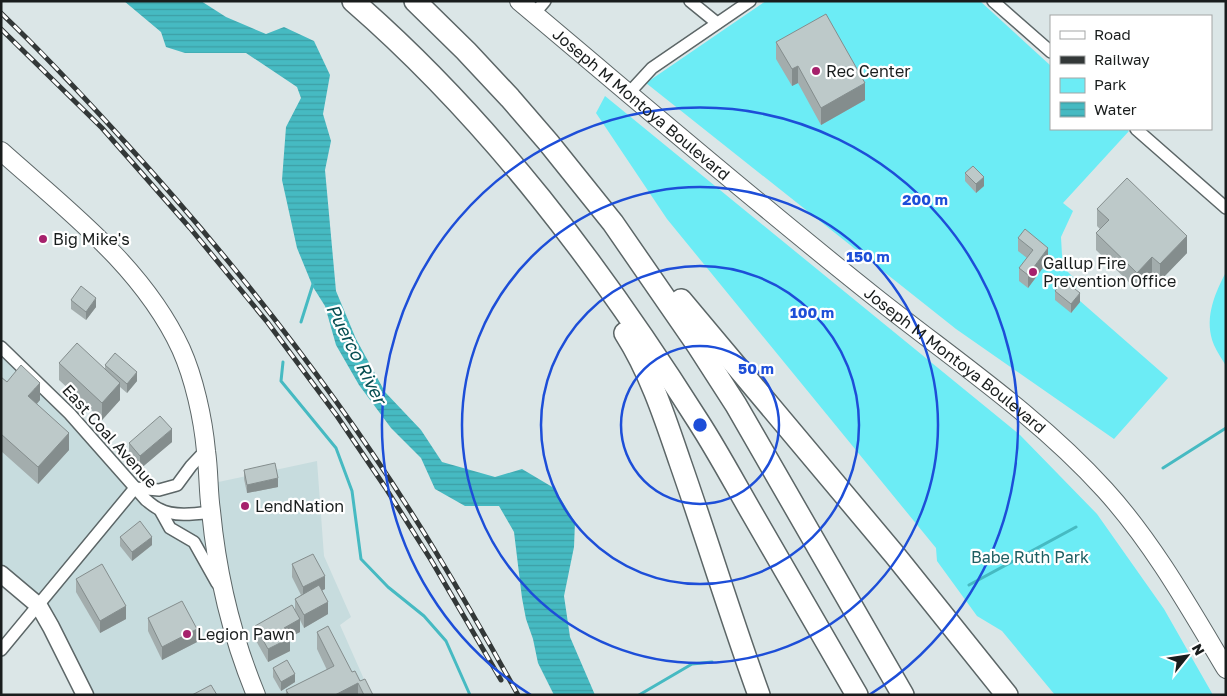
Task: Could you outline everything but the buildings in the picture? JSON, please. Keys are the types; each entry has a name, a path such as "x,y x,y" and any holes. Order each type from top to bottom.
{"highway":[{"path":"354,1 435,79 482,130 530,186 616,297 700,423 857,695"},
{"path":"415,1 466,51 548,142 894,554 1007,695"},
{"path":"548,142 612,223 698,346 736,405 903,695"},
{"path":"530,186 632,344 658,400 759,695"}],"main road":[{"name":"Joseph M Montoya Boulevard","path":"519,1 540,8 628,94 874,296 1002,393 1073,456 1136,528 1187,604 1226,669"},
{"path":"1,151 88,229 128,269 166,321 181,349 195,390 206,450 211,512 226,599 240,651 256,695"},
{"path":"1,574 39,606 52,626 85,695"}],"street":[{"path":"690,1 717,24"},
{"path":"628,94 652,68 750,1"},
{"path":"993,1 1050,51"},
{"path":"1137,130 1226,208"},
{"name":"East Coal Avenue","path":"1,347 70,414 146,500 160,510 190,514 211,512"},
{"path":"1,650 135,488 159,490 177,485 206,450"},
{"path":"160,510 170,528 194,542 226,599"}],"shaded area":[{"path":"1,347 160,510 210,512 209,484 317,461 324,556 351,617 340,625 371,695 85,695 51,627 1,574"}],"green space":[{"path":"766,1 980,1 1050,65 1050,130 1129,131 1063,203 1073,211 1061,237 1062,255 1067,271 1079,283 1072,294 1168,378 1114,439 956,329 646,83"},
{"name":"Babe Ruth Park","path":"605,96 1020,435 1097,514 1164,609 1213,695 1055,695 1002,631 977,616 937,561 936,548 667,219 596,113"},
{"path":"1225,274 1226,366 1214,345 1210,327 1211,309"}],"water":[{"name":"Puerco River","path":"124,1 201,1 226,17 266,34 284,27 314,41 330,75 323,114 331,141 325,170 336,291 356,339 385,392 421,430 442,462 495,477 522,469 554,488 575,522 574,547 564,596 570,637 595,695 554,695 538,663 526,619 514,532 499,506 465,506 435,489 421,458 391,428 359,385 336,345 325,306 313,287 297,248 282,180 286,127 301,98 297,87 246,53 185,53 166,47 161,32"}],"waterway":[{"path":"301,322 313,284"},
{"path":"283,362 281,381 336,448 352,491 361,559 388,587 424,616 446,641 470,695"},
{"path":"1163,468 1226,428"},
{"path":"969,585 1076,527"},
{"path":"639,695 692,664 712,662"}],"railway":[{"path":"1,13 79,92 167,189 289,337 364,441 400,495 456,585 518,695"},
{"path":"1,29 102,128 190,228 268,323 337,416 385,487 431,560 501,680"}],"place":[{"name":"Rec Center","path":"816,71"},
{"name":"Big Mike's","path":"43,239"},
{"name":"Gallup Fire Prevention Office","path":"1033,272"},
{"name":"LendNation","path":"245,506"},
{"name":"Legion Pawn","path":"187,634"}]}
